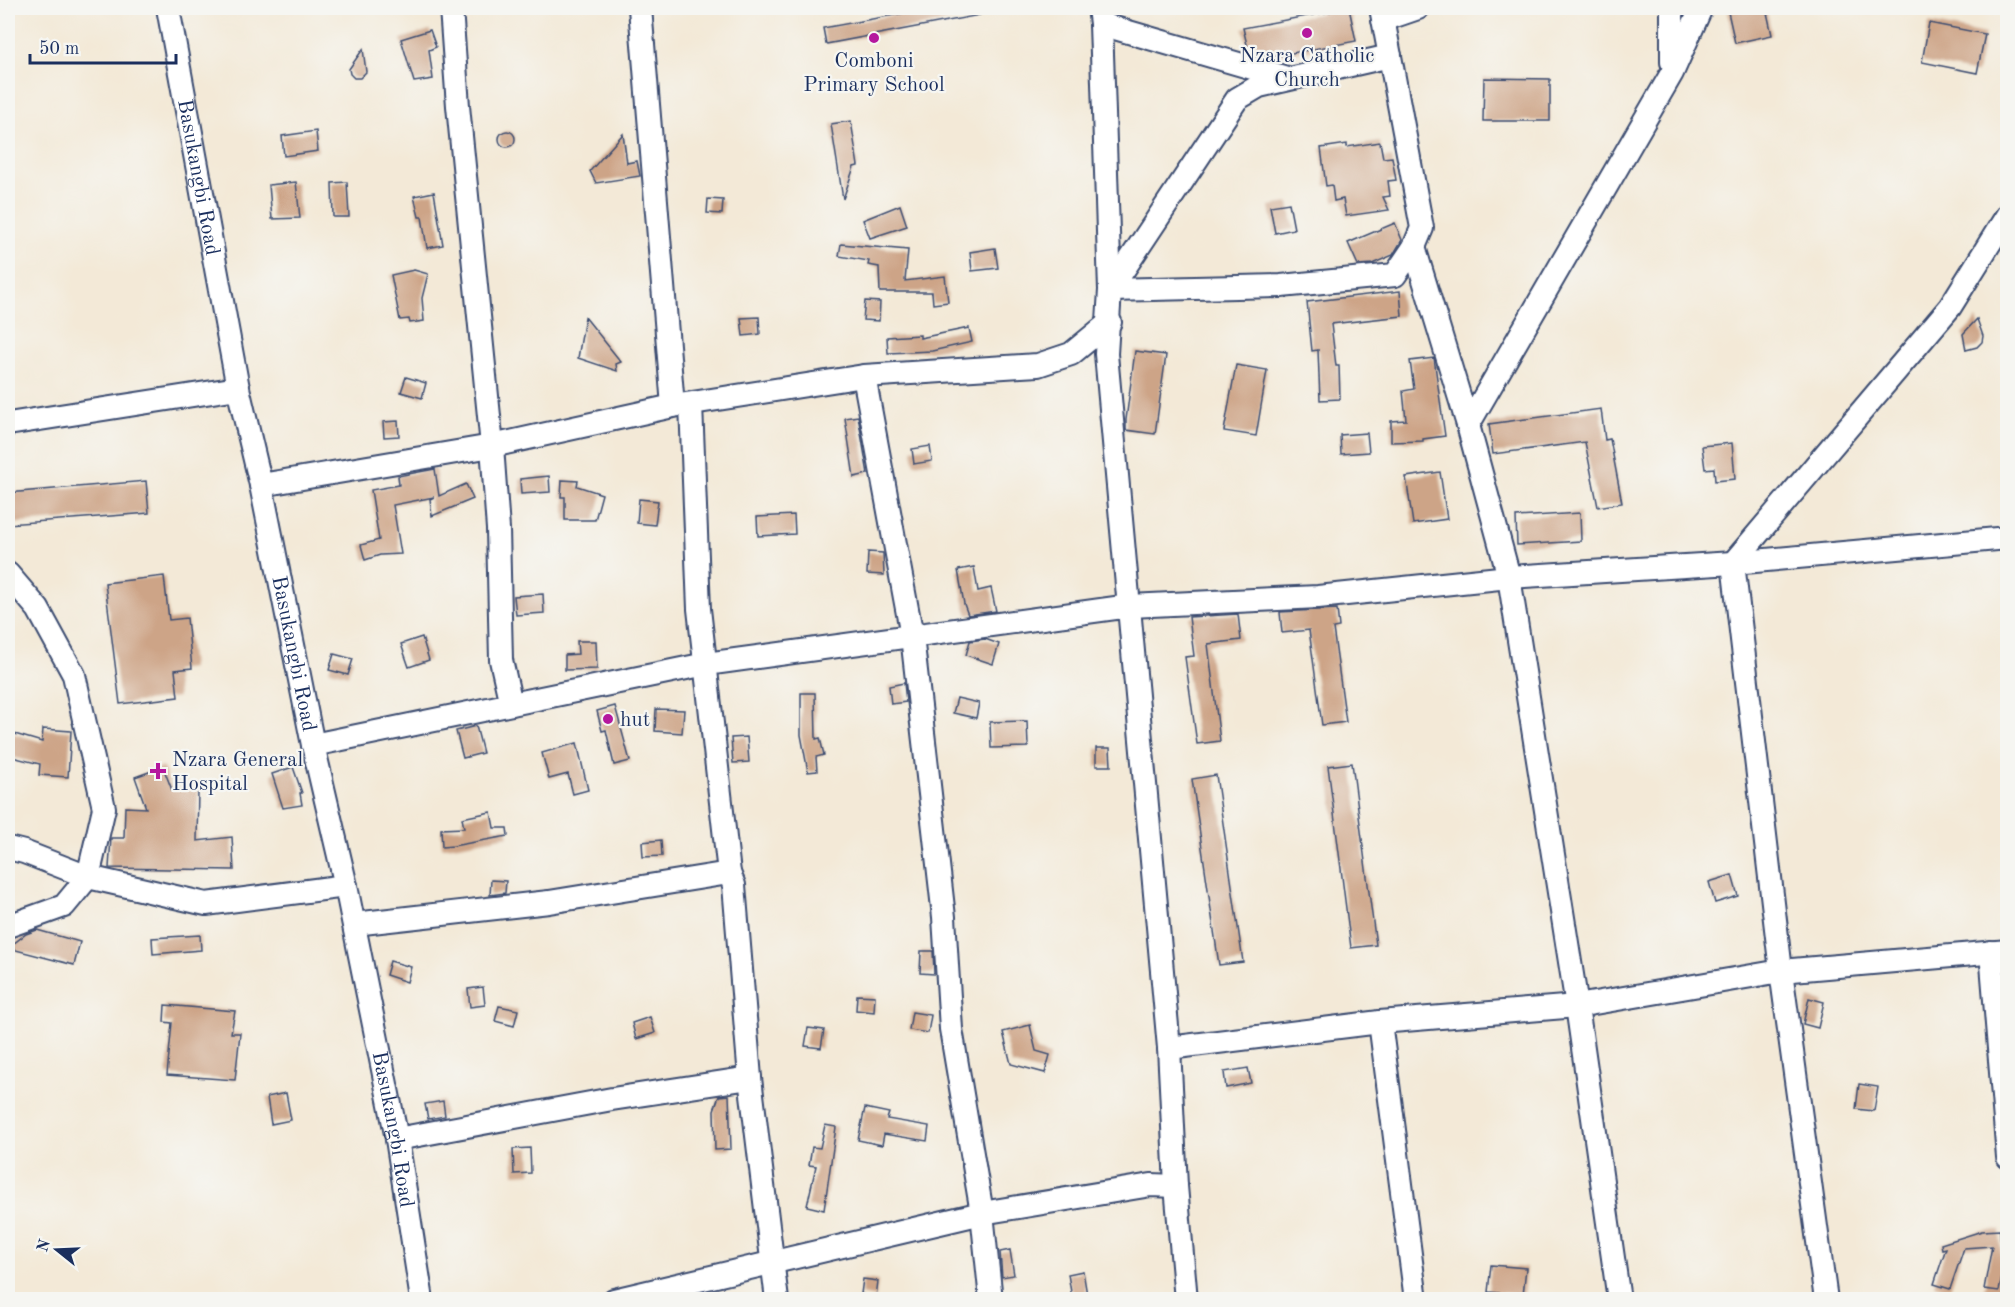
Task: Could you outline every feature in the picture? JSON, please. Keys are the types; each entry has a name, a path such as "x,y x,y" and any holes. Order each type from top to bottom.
{"street":[{"name":"Basukangbi Road","path":"168,8 238,388 261,485 313,745 346,886 397,1139 422,1299"},
{"path":"451,8 458,106 492,446 498,529 501,660 511,704"},
{"path":"640,8 682,405 699,609 729,873 734,885 750,1078 777,1299"},
{"path":"1110,291 1281,286 1395,275 1414,247 1422,228 1382,14 1418,8"},
{"path":"1672,8 1672,73"},
{"path":"1468,425 1672,73 1701,8"},
{"path":"1186,1299 1176,1186 1169,1048 1106,354 1110,322 1110,291 1100,16 1292,79"},
{"path":"1110,291 1237,99 1259,86 1390,56"},
{"path":"1826,1299 1781,971 1733,563 1950,307 2007,214"},
{"path":"1414,247 1468,425 1509,577 1577,1006 1619,1299"},
{"path":"261,485 492,446 682,405 864,376 1038,365 1071,354 1110,322"},
{"path":"864,376 912,636 944,917 951,1029 982,1213 991,1299"},
{"path":"8,424 238,388"},
{"path":"313,745 706,664 1130,606 1318,597 1509,577 1733,563 2007,538"},
{"path":"8,574 38,609 74,675 104,808 88,877 64,906 8,926"},
{"path":"8,848 88,877 206,904 346,886"},
{"path":"354,924 549,902 729,873"},
{"path":"1169,1048 1380,1022 1577,1006 1781,971 1999,951 2007,1157"},
{"path":"1380,1022 1416,1299"},
{"path":"397,1139 612,1099 750,1078"},
{"path":"614,1299 982,1213 1151,1185 1176,1186"}],"building":[{"path":"932,8 980,8 980,15 826,44 823,28"},
{"name":"Nzara Catholic Church","path":"1349,8 1356,41 1266,58 1264,55 1249,53 1243,28"},
{"path":"1766,8 1772,35 1735,43 1728,12"},
{"path":"1929,23 1985,34 1977,73 1922,62"},
{"path":"430,30 436,47 429,50 433,79 414,82 401,39"},
{"path":"363,49 366,72 360,78 354,78 349,69"},
{"path":"1484,78 1550,79 1550,121 1483,121"},
{"path":"851,121 858,166 854,167 843,199 831,124"},
{"path":"316,131 318,151 284,156 282,136"},
{"path":"504,131 510,131 515,139 513,145 504,147 499,142 499,136"},
{"path":"623,134 627,163 637,161 640,176 596,183 590,171"},
{"path":"1380,142 1383,158 1392,157 1396,180 1388,181 1390,196 1383,197 1389,210 1346,216 1343,199 1334,201 1332,185 1326,186 1321,148"},
{"path":"296,182 300,218 272,219 269,185"},
{"path":"347,182 349,217 333,217 332,183"},
{"path":"434,192 443,245 427,248 422,217 419,217 414,196"},
{"path":"708,199 723,200 722,214 707,213"},
{"path":"1289,203 1294,229 1275,233 1270,206"},
{"path":"900,205 907,226 870,238 863,220"},
{"path":"1395,223 1402,240 1393,255 1372,264 1358,265 1348,243"},
{"path":"841,244 908,250 905,281 945,276 948,302 933,304 932,292 880,292 879,267 868,265 869,261 839,256"},
{"path":"995,248 998,268 972,271 970,252"},
{"path":"414,270 428,274 422,298 424,321 410,323 409,319 400,320 391,275"},
{"path":"1400,291 1402,316 1331,324 1336,366 1339,366 1340,399 1320,400 1318,350 1312,351 1307,302"},
{"path":"865,301 880,302 879,321 863,320"},
{"path":"585,317 621,362 616,364 617,371 578,358"},
{"path":"759,317 760,334 743,336 741,318"},
{"path":"1977,319 1983,336 1982,342 1977,347 1966,350 1963,334"},
{"path":"969,328 972,342 932,351 888,353 887,337 920,335 920,338"},
{"path":"1135,351 1166,355 1155,434 1126,430"},
{"path":"1434,358 1445,436 1423,439 1423,441 1391,442 1391,421 1406,420 1403,391 1414,389 1410,361"},
{"path":"1236,365 1267,370 1256,436 1224,431"},
{"path":"406,377 426,383 422,398 401,392"},
{"path":"1601,409 1605,440 1610,439 1622,503 1598,507 1585,442 1493,454 1489,424"},
{"path":"858,416 868,474 854,477 845,418"},
{"path":"398,421 399,436 384,437 383,422"},
{"path":"1367,433 1369,452 1341,454 1340,435"},
{"path":"1732,443 1735,479 1715,481 1714,468 1705,469 1702,446"},
{"path":"930,446 932,461 914,464 912,449"},
{"path":"435,469 439,496 466,484 473,499 432,516 430,499 434,497 393,505 401,554 380,555 365,560 361,545 379,540 371,490 399,485 398,476"},
{"path":"1440,472 1447,519 1413,524 1406,477"},
{"path":"549,476 550,492 521,494 520,479"},
{"path":"562,480 578,481 577,486 602,494 595,520 565,520 565,497 561,497"},
{"path":"146,481 149,513 8,524 8,493"},
{"path":"639,499 658,501 655,525 637,523"},
{"path":"1580,513 1581,541 1517,545 1516,517"},
{"path":"794,515 795,534 758,536 757,517"},
{"path":"868,552 883,553 884,575 867,574"},
{"path":"974,567 978,591 991,588 996,611 968,615 958,570"},
{"path":"164,576 169,620 187,618 192,668 175,670 178,697 120,704 105,583"},
{"path":"543,594 544,613 516,615 514,596"},
{"path":"1337,609 1339,627 1333,628 1346,722 1322,725 1309,630 1282,633 1280,612"},
{"path":"1238,614 1241,640 1208,644 1220,741 1197,744 1185,657 1194,656 1189,617"},
{"path":"422,637 429,660 409,667 401,644"},
{"path":"985,639 999,644 993,664 966,655 970,641"},
{"path":"577,641 596,641 597,669 565,670 565,655 578,654"},
{"path":"334,654 353,659 348,675 329,670"},
{"path":"904,683 906,702 891,704 889,686"},
{"path":"801,693 815,693 816,739 820,738 824,755 816,757 817,771 808,772 801,735"},
{"path":"957,698 979,703 976,718 953,713"},
{"path":"615,706 630,761 614,765 606,730 602,731 597,711"},
{"path":"656,709 684,710 682,733 655,731"},
{"path":"1027,721 1028,747 991,748 990,722"},
{"path":"476,726 483,753 463,758 456,731"},
{"path":"43,729 71,731 68,777 39,775 40,764 8,756 8,732 42,742"},
{"path":"747,737 749,762 733,763 731,738"},
{"path":"577,743 588,790 573,794 568,774 549,779 542,753"},
{"path":"1096,748 1110,748 1111,766 1096,766"},
{"path":"1352,763 1376,945 1351,948 1328,766"},
{"path":"163,767 172,790 198,790 197,841 232,837 234,870 109,868 111,838 124,838 125,807 146,808 135,777"},
{"path":"293,767 302,793 300,793 302,805 283,808 272,774"},
{"path":"1216,775 1243,962 1219,965 1192,779"},
{"path":"491,812 494,828 507,828 508,836 442,847 441,829 464,828 462,818"},
{"path":"661,840 662,856 643,857 642,842"},
{"path":"1732,875 1738,896 1715,903 1709,882"},
{"path":"491,880 506,881 505,893 490,895"},
{"path":"37,930 80,942 74,965 8,948 26,934"},
{"path":"200,935 201,950 153,954 152,938"},
{"path":"921,951 933,951 934,974 920,973"},
{"path":"390,961 411,967 407,982 386,975"},
{"path":"483,987 485,1005 470,1007 468,989"},
{"path":"857,995 875,996 874,1012 856,1010"},
{"path":"1809,998 1824,1002 1818,1028 1803,1024"},
{"path":"165,1005 235,1011 231,1033 240,1033 235,1080 167,1075 172,1023 164,1022"},
{"path":"499,1006 518,1010 514,1026 495,1021"},
{"path":"912,1012 931,1015 928,1033 909,1030"},
{"path":"650,1017 655,1033 636,1039 632,1023"},
{"path":"1030,1025 1036,1051 1050,1055 1045,1073 1011,1064 1003,1032"},
{"path":"808,1028 824,1030 821,1048 805,1046"},
{"path":"1248,1068 1251,1083 1226,1088 1224,1072"},
{"path":"1859,1084 1878,1087 1874,1111 1856,1109"},
{"path":"286,1093 291,1120 271,1124 267,1097"},
{"path":"729,1095 731,1149 715,1150 714,1110 719,1096"},
{"path":"443,1101 445,1116 428,1119 425,1104"},
{"path":"865,1108 889,1113 887,1119 929,1126 927,1141 884,1134 882,1145 858,1140"},
{"path":"825,1125 836,1127 824,1210 807,1206 816,1166 809,1165 812,1147 820,1148"},
{"path":"530,1148 531,1173 514,1174 513,1149"},
{"path":"2000,1230 2002,1277 1999,1291 1984,1289 1992,1246 1964,1248 1950,1289 1934,1284 1946,1248 1942,1249 1941,1244 1982,1231"},
{"path":"1010,1250 1014,1275 1002,1277 1000,1252"},
{"path":"1491,1265 1526,1268 1523,1295 1488,1292"},
{"path":"1083,1271 1087,1295 1072,1298 1068,1274"},
{"path":"863,1279 878,1281 876,1297 861,1294"}],"place":[{"name":"Nzara Catholic Church","path":"1307,33"},
{"name":"Comboni Primary School","path":"874,38"},
{"name":"hut","path":"608,719"},
{"name":"Nzara General Hospital","path":"158,771"}]}
